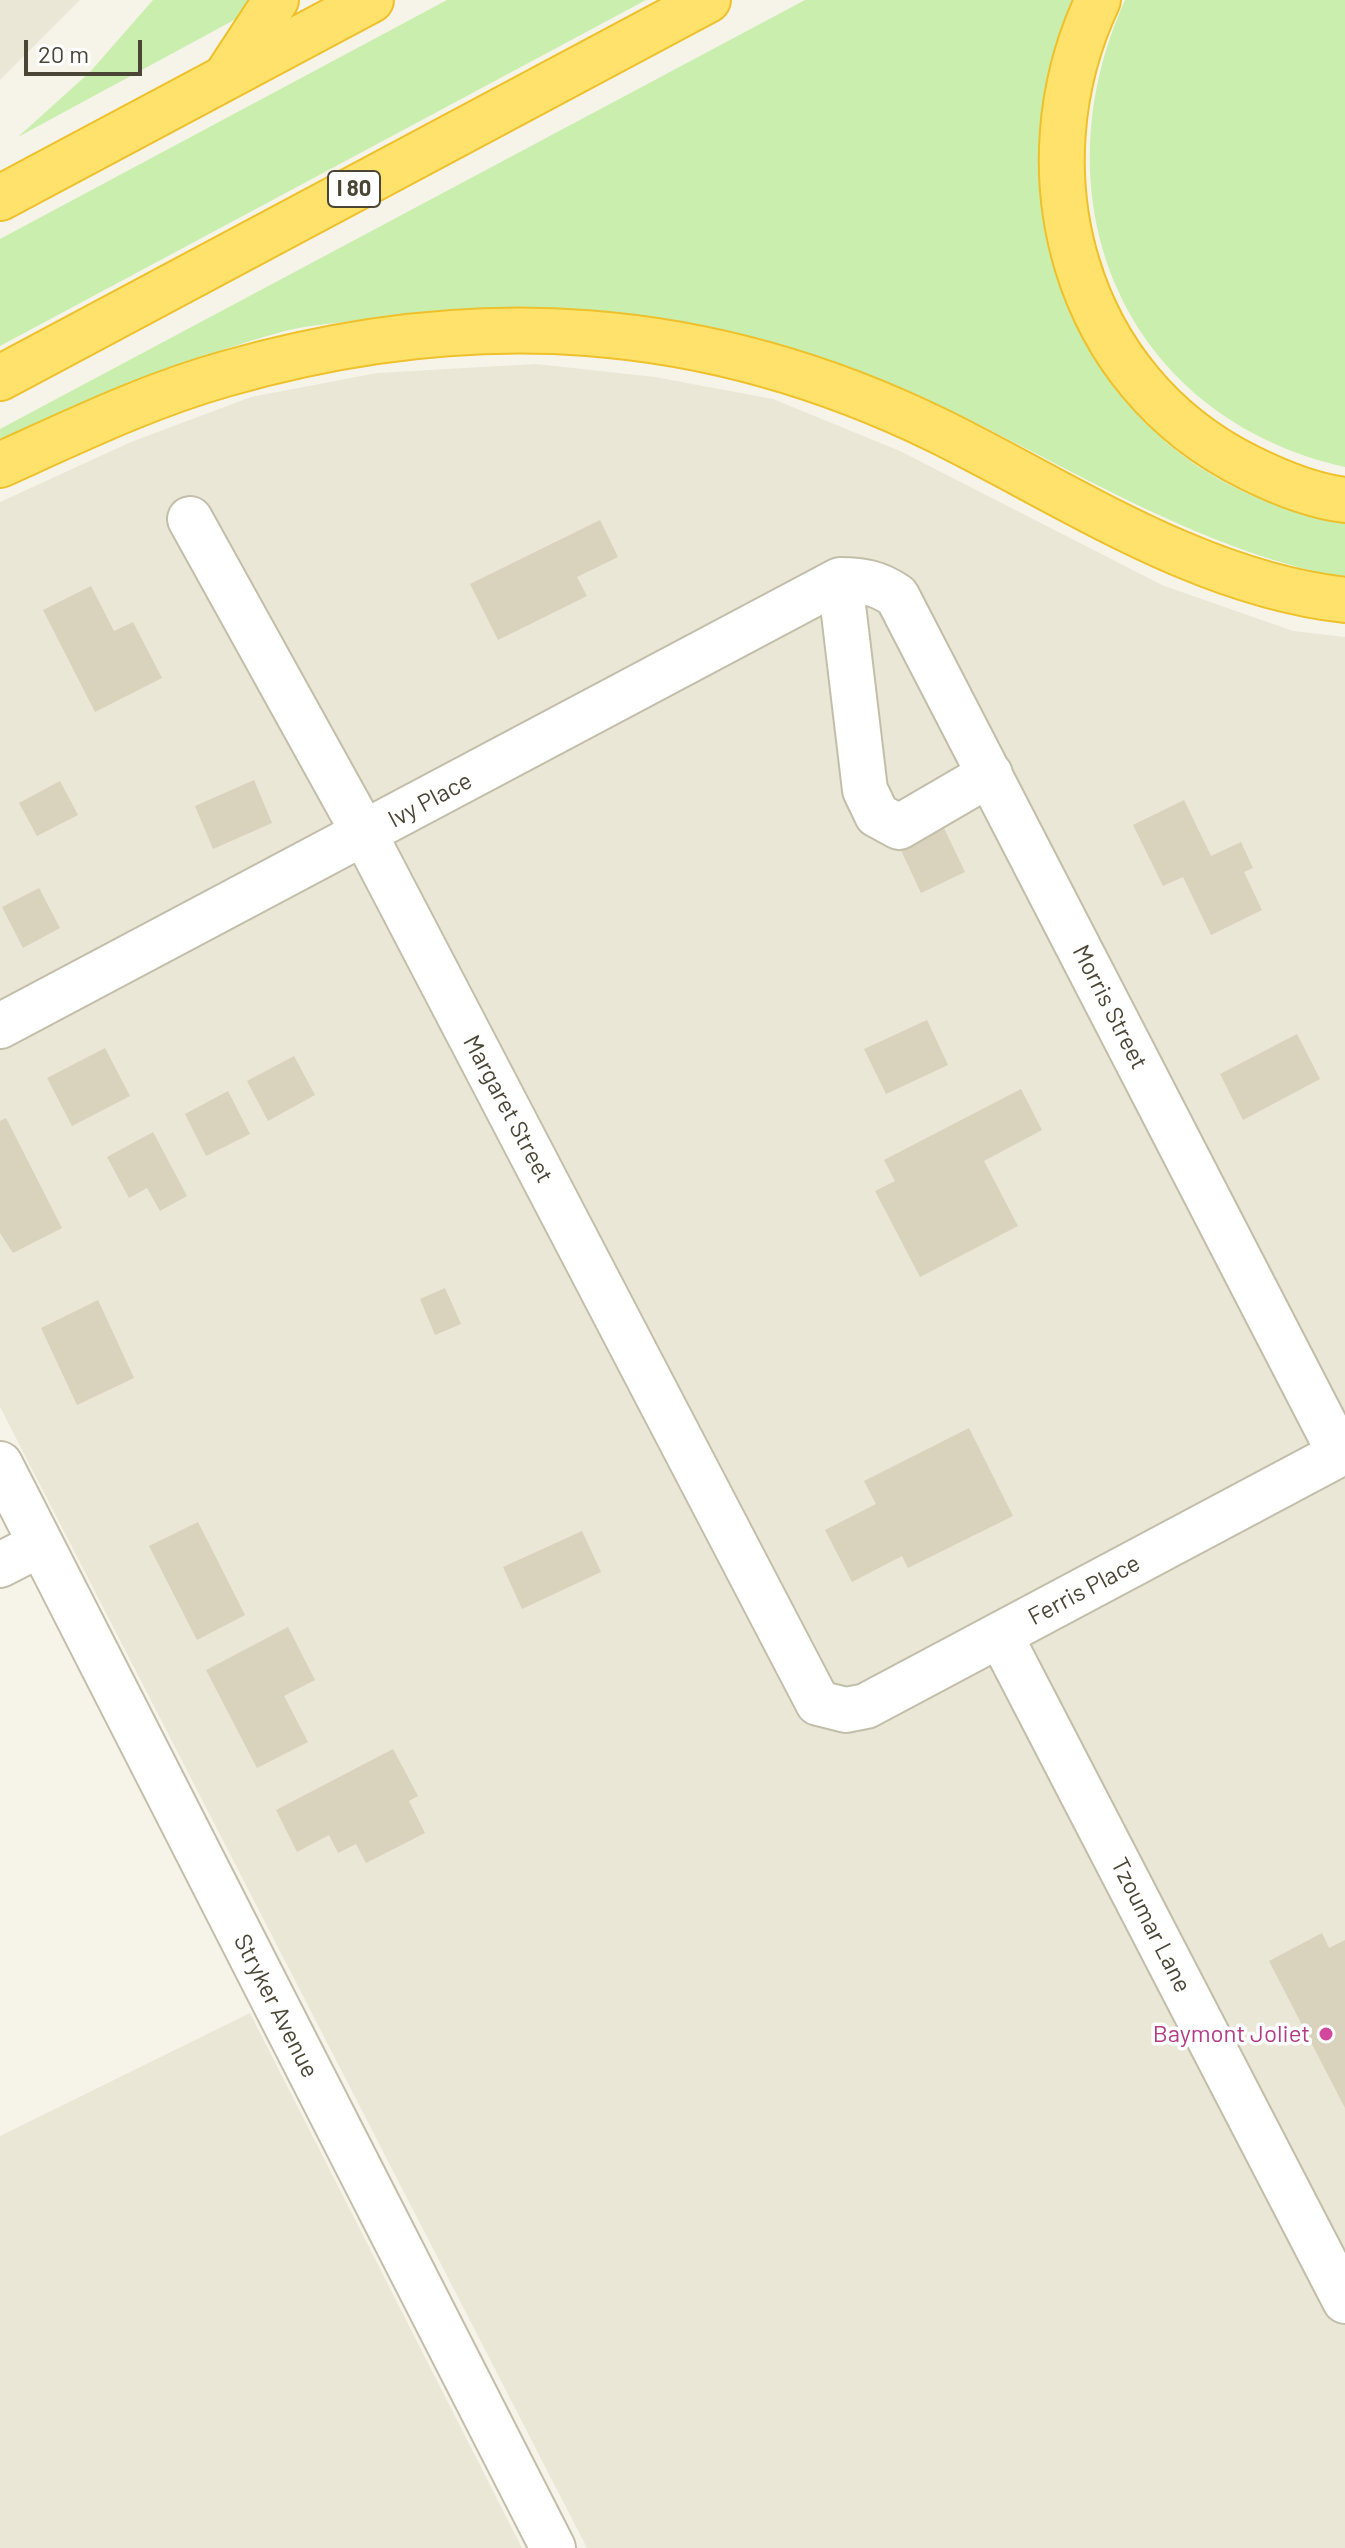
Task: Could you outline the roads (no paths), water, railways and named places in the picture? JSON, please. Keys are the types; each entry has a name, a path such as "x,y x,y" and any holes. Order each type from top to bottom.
{"highway":[{"path":"225,78 276,0"},
{"path":"0,198 371,0"},
{"name":"I 80","path":"0,378 708,0"},
{"path":"1098,0 1085,28 1066,96 1062,164 1067,238 1087,298 1110,340 1146,389 1178,423 1220,453 1273,479 1345,500"},
{"path":"0,465 107,416 221,375 307,353 412,336 513,328 618,335 697,347 780,368 863,395 1165,548 1248,578 1345,600"}],"street":[{"name":"Margaret Street","path":"190,519 365,835 818,1703"},
{"name":"Ivy Place","path":"0,1026 851,580"},
{"path":"851,580 865,790 877,815 899,827 990,774"},
{"name":"Morris Street","path":"851,580 882,585 897,596 1342,1452"},
{"name":"Ferris Place","path":"818,1703 846,1710 866,1706 1342,1452"},
{"name":"Stryker Avenue","path":"0,1464 553,2548"},
{"path":"0,1565 41,1544"},
{"name":"Tzoumar Lane","path":"1000,1635 1345,2301"}],"place":[{"name":"Baymont Joliet","path":"1326,2034"}]}
